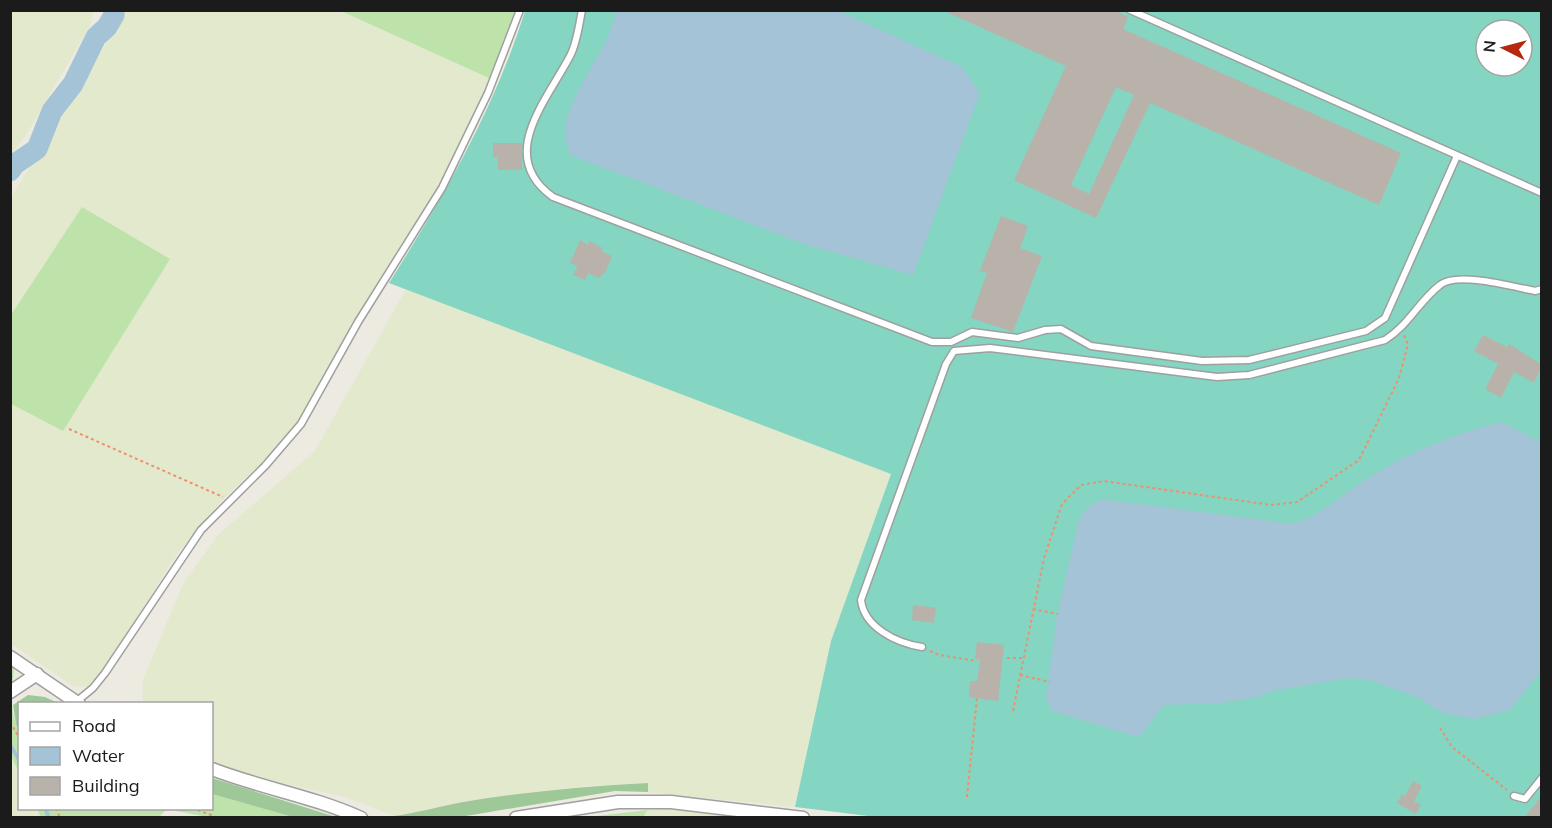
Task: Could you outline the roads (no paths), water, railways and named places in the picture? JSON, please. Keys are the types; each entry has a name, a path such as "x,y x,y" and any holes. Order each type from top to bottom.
{"street":[{"path":"10,657 77,702"},
{"path":"10,693 37,674"},
{"path":"213,769 249,783 301,794 361,818"},
{"path":"516,818 618,802 671,802 803,818"}],"lane":[{"path":"79,702 105,673 183,553 229,500 265,466 301,424 358,322 442,188 488,93 520,10"},
{"path":"582,10 572,53 525,141 528,167 537,186 553,197 932,342 951,342 972,332 1018,338 1045,330 1061,329 1090,346 1202,361 1249,360 1366,331 1385,318 1457,156"},
{"path":"1130,10 1542,193"},
{"path":"922,647 905,645 870,622 862,613 861,600 946,364 954,351 990,348 1218,377 1249,375 1385,340 1402,329 1441,284 1458,278 1535,291 1542,290"},
{"path":"1514,796 1525,799 1542,778"}],"water":[{"path":"616,11 839,11 962,67 980,93 913,275 804,244 570,155 565,130 569,112 606,41"},
{"path":"1502,422 1542,443 1541,671 1510,710 1475,719 1442,713 1419,698 1370,680 1349,678 1272,691 1259,697 1221,703 1165,705 1137,737 1052,711 1046,698 1057,616 1079,519 1088,507 1101,499 1293,524 1314,515 1371,476 1402,459 1451,437"}],"waterway":[{"path":"10,171 15,164 37,149 52,111 73,84 96,37 107,27 114,15 114,10"},
{"path":"10,745 18,758"},
{"path":"46,810 49,818"}]}
